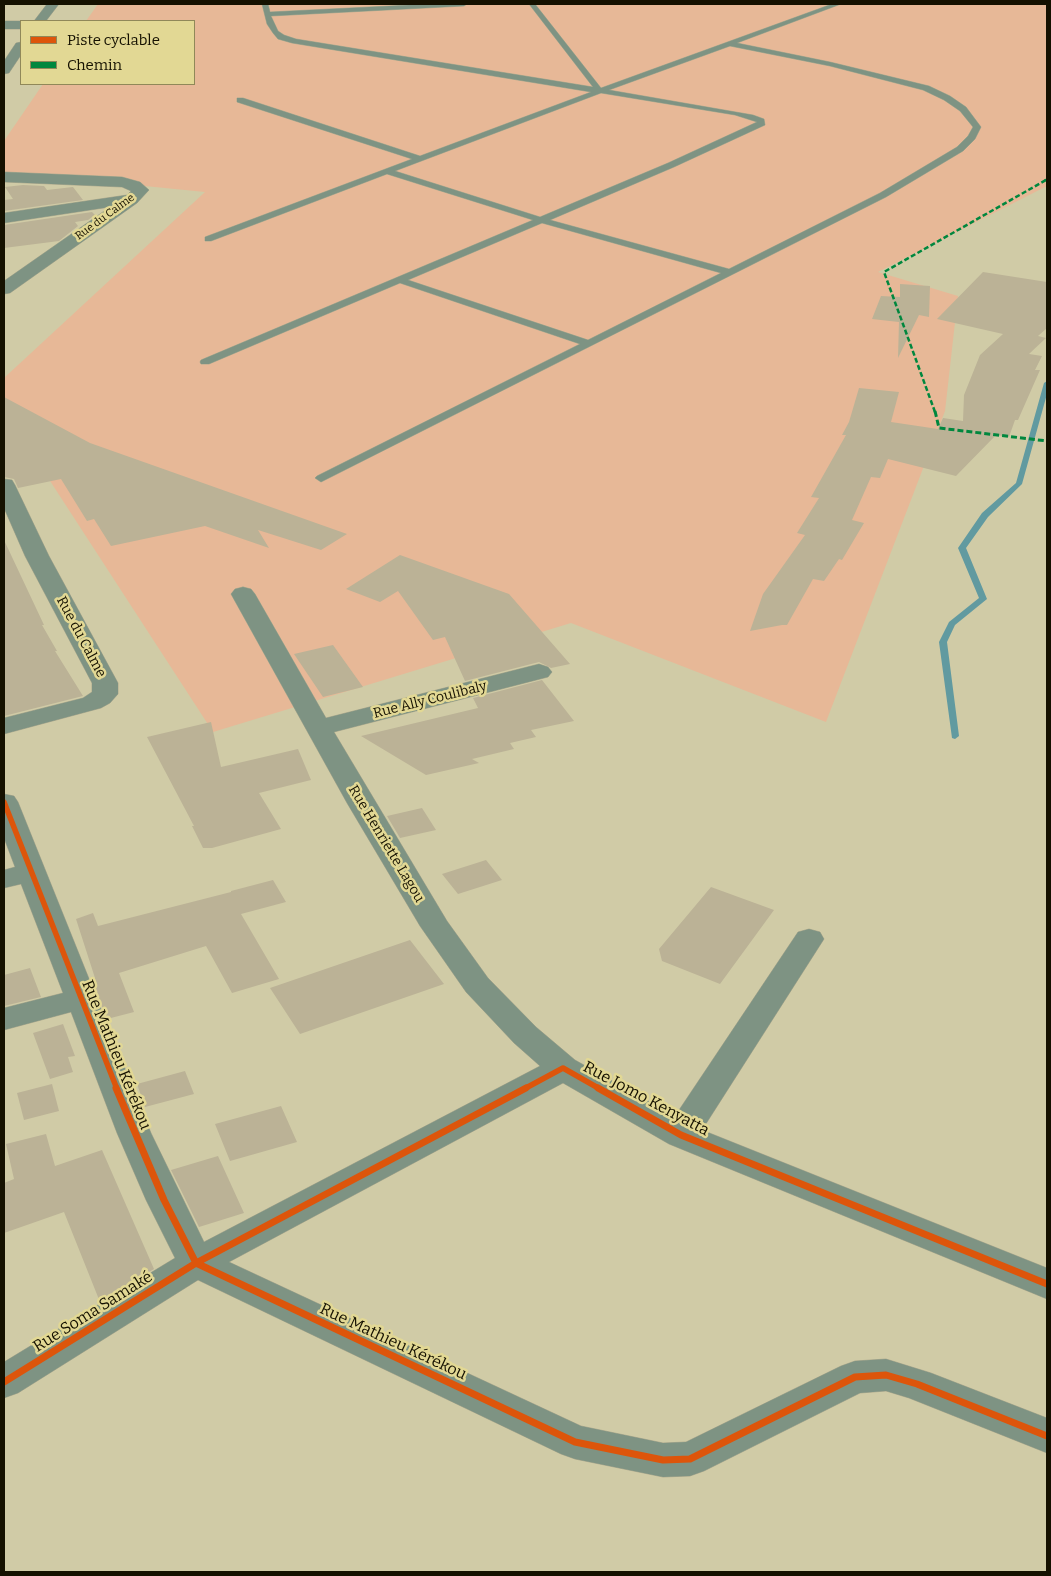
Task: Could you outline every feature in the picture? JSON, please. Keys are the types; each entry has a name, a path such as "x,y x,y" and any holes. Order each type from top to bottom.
{"street":[{"path":"41,20 53,4"},
{"path":"4,25 20,25"},
{"path":"4,70 20,47"},
{"name":"Rue du Calme","path":"4,289 131,200 141,190 134,185 122,182 7,178"},
{"path":"4,218 131,200"},
{"name":"Rue du Calme","path":"4,485 37,556 105,683 105,694 92,702 4,726"},
{"name":"Rue Henriette Lagou","path":"244,594 361,804 441,934 478,985 525,1034 563,1068"},
{"name":"Rue Ally Coulibaly","path":"320,728 539,672"},
{"name":"Rue Mathieu Kérékou","path":"4,802 18,875 80,999 134,1132 164,1200 196,1264 575,1442 663,1460 690,1459 855,1377 886,1375 917,1384 1047,1436"},
{"path":"681,1136 809,939"},
{"path":"4,1019 80,999"},
{"name":"Rue Jomo Kenyatta","path":"196,1264 563,1068 681,1136 1047,1284"},
{"name":"Rue Soma Samaké","path":"4,1382 196,1264"}],"lane":[{"path":"204,362 400,280 404,276 671,165 762,123 753,117 735,113 295,41 281,37 275,32 265,4"},
{"path":"268,14 464,4"},
{"path":"532,4 600,90"},
{"path":"208,239 600,90 838,4"},
{"path":"322,478 883,194 960,149 972,137 977,127 963,109 947,98 926,88 857,70 730,44"},
{"path":"240,100 421,159"},
{"path":"386,171 541,220 730,272"},
{"path":"400,280 588,343"}],"shaded area":[{"path":"98,4 1047,4 1047,186 878,272 958,296 945,411 826,722 571,623 213,732 4,410 4,378 205,192 4,172 4,141 42,85 195,85 195,20 87,20"}],"building":[{"path":"23,185 44,186 47,190 73,187 83,200 4,211 4,200 13,199 5,187"},
{"path":"92,212 95,215 88,220 75,222 78,226 59,241 4,248 4,225"},
{"path":"983,272 1047,282 1047,328 1038,336 1046,338 1029,354 1042,356 1035,370 1040,370 1018,420 1015,420 1009,437 996,435 956,476 888,459 880,478 871,477 852,520 864,523 842,560 839,559 824,581 813,579 787,625 750,631 763,594 805,535 797,533 819,498 811,497 846,435 842,435 849,422 859,388 899,392 891,422 938,429 943,418 963,421 964,395 980,355 1003,334 937,319"},
{"path":"900,284 930,286 929,317 919,315 898,358 899,322 872,319 881,296 900,297"},
{"path":"4,397 90,443 347,534 321,550 258,530 269,548 205,526 111,546 94,519 87,521 61,479 18,488 14,479 4,477"},
{"path":"4,540 44,625 42,625 57,651 55,651 83,696 4,716"},
{"path":"400,555 509,594 570,664 551,668 539,662 465,681 445,637 433,640 398,591 380,602 346,589"},
{"path":"333,645 363,687 323,697 294,654"},
{"path":"542,680 574,721 531,730 536,737 510,743 514,749 472,759 479,763 426,775 361,736 478,708 473,698"},
{"path":"211,722 221,767 298,749 311,780 259,793 281,829 212,848 203,848 192,826 194,826 147,737"},
{"path":"422,808 436,830 400,838 387,816"},
{"path":"486,860 502,880 458,894 442,874"},
{"path":"273,880 286,902 241,914 279,979 232,993 206,946 119,973 134,1012 107,1019 91,979 95,978 76,919 93,913 98,926"},
{"path":"711,887 774,910 720,984 662,961 659,949"},
{"path":"410,940 444,984 300,1034 270,988"},
{"path":"30,968 41,997 4,1006 4,975"},
{"path":"63,1024 75,1056 68,1057 73,1072 50,1079 33,1033"},
{"path":"185,1071 194,1094 145,1107 137,1084"},
{"path":"52,1084 59,1111 24,1120 17,1093"},
{"path":"281,1106 297,1142 230,1161 215,1124"},
{"path":"46,1134 55,1166 102,1150 154,1269 100,1302 64,1212 4,1233 4,1183 14,1179 6,1144"},
{"path":"218,1156 244,1213 199,1227 171,1170"}],"waterway":[{"path":"955,736 943,642 952,624 983,599 962,548 985,515 1019,484 1047,383"}],"marked path":[{"path":"1047,179 884,272 934,407 939,428 1047,441"}],"cycle path":[{"path":"4,802 134,1133 164,1200 196,1263 575,1442 663,1460 690,1459 855,1377 886,1375 917,1384 1047,1436"},
{"path":"4,1382 196,1263 563,1068 681,1135 1047,1284"}]}
